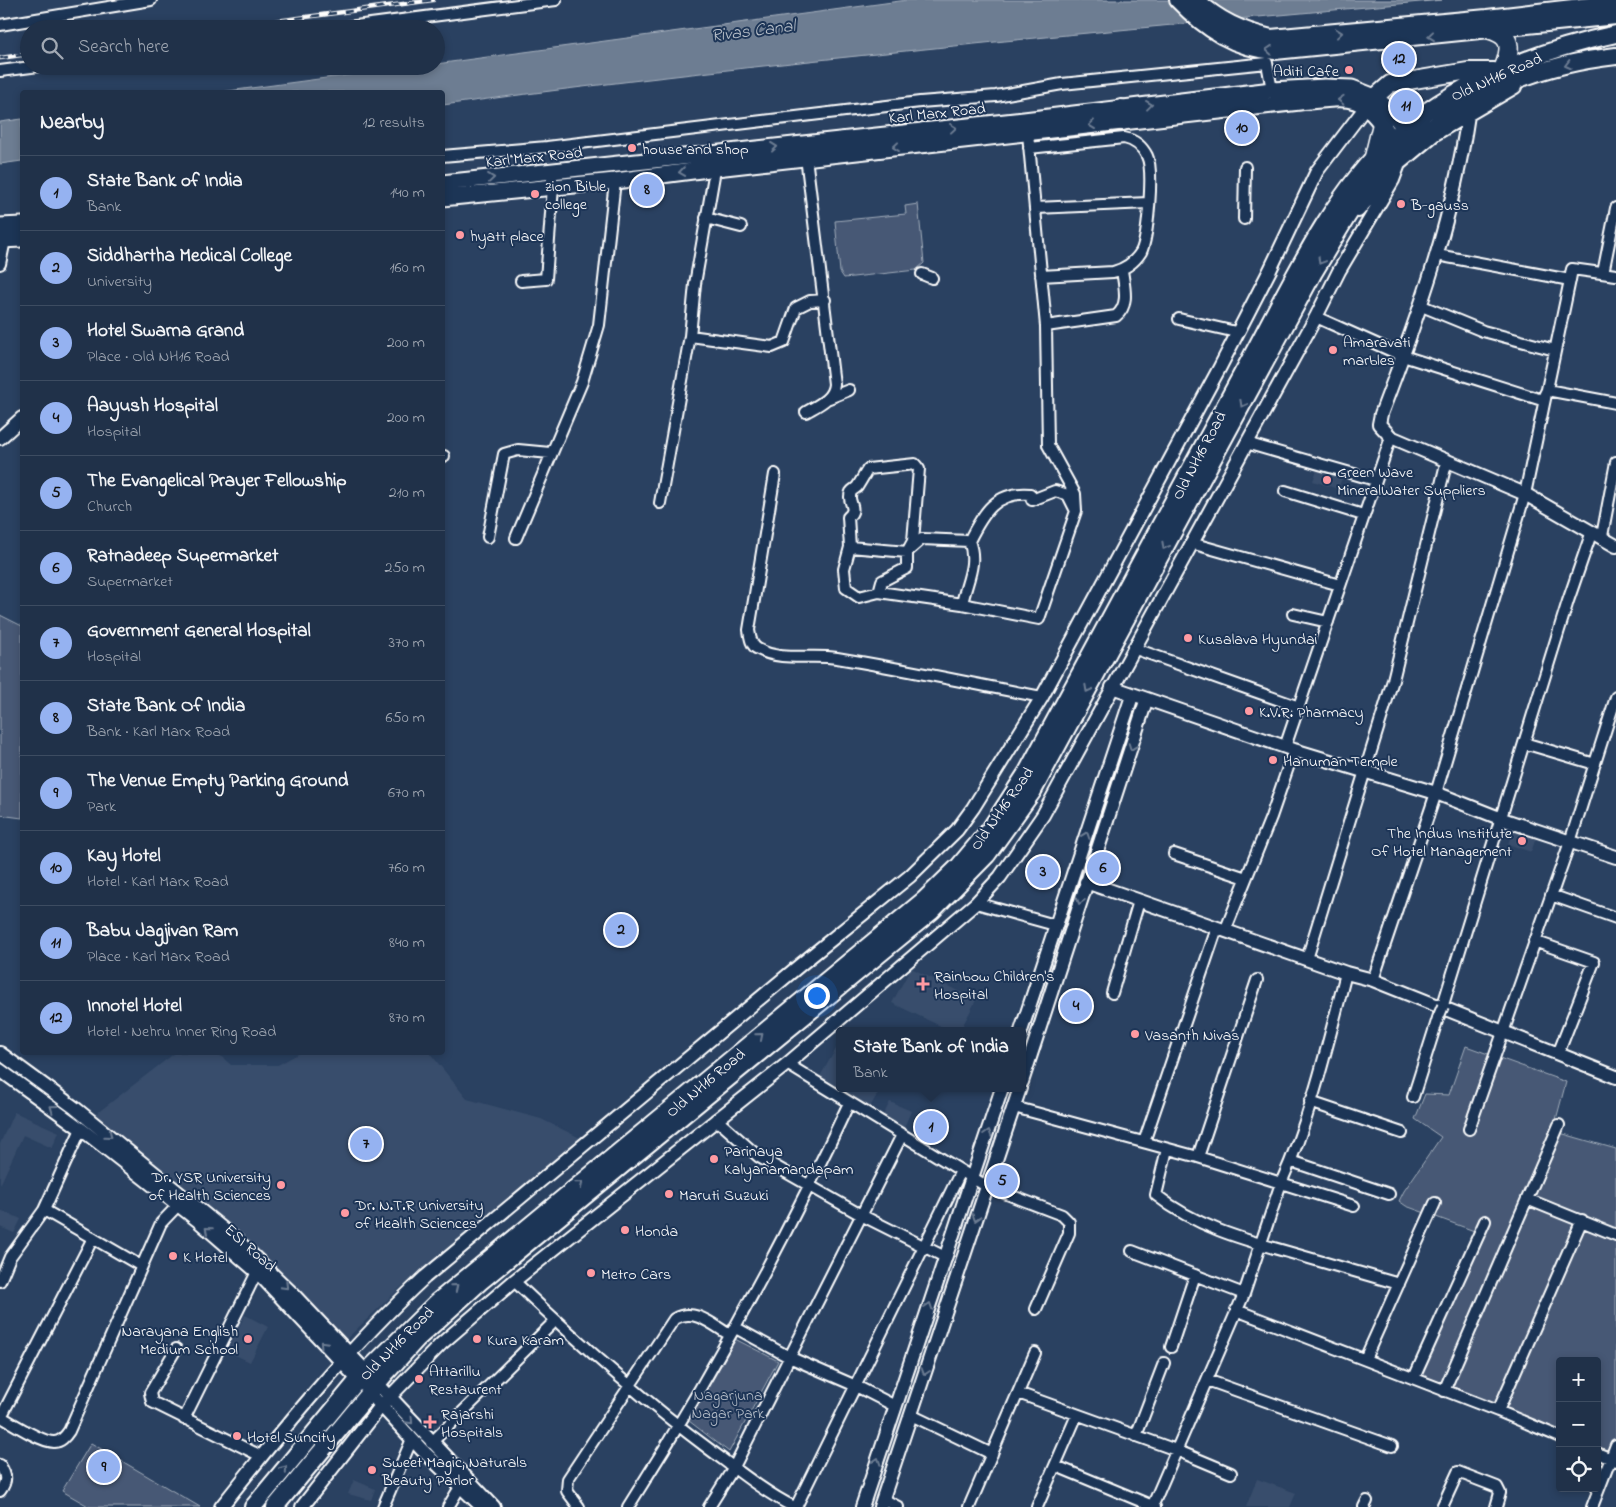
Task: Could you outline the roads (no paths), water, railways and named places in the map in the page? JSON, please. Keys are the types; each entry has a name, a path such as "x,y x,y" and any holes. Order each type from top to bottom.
{"highway":[{"path":"1485,26 1500,32 1508,41 1509,53 1503,70"},
{"path":"1374,157 1382,124"}],"main road":[{"path":"1178,0 1200,22 1224,38 1265,50 1305,49 1485,26 1616,2"},
{"path":"1196,0 1228,25 1249,33 1271,38 1485,26 1616,16"},
{"name":"Old NH16 Road","path":"275,1507 367,1382 480,1282 925,918 987,855 1033,791 1314,272 1363,192 1403,144 1449,96 1503,70 1552,52 1616,34"},
{"name":"Old NH16 Road","path":"253,1507 437,1302 924,900 959,866 978,844 1027,772 1294,278 1349,186 1374,157 1403,144 1473,99 1496,88 1574,63 1616,56"},
{"path":"1370,101 1390,84 1468,71 1503,70"},
{"name":"Karl Marx Road","path":"445,183 551,171 716,160 806,157 924,138 1028,141 1122,115 1272,90 1325,87 1352,88 1370,101 1403,144"},
{"name":"Karl Marx Road","path":"445,198 615,181 716,160 1122,115 1334,99 1370,101"},
{"name":"Karl Marx Road","path":"1370,101 1382,124 1403,144"}],"street":[{"path":"30,20 151,0"},
{"path":"402,20 556,0"},
{"path":"0,25 20,22"},
{"path":"445,156 547,147 920,102 996,96 1062,84 1267,64 1272,90"},
{"path":"0,71 20,68"},
{"path":"302,1507 384,1402 441,1344 514,1281 787,1064 976,903 1009,864 1043,815 1191,542 1316,318 1343,264 1393,180 1403,144 1435,134 1536,74"},
{"path":"221,1507 344,1357 377,1322 425,1277 800,965 910,876 957,830 973,808 1042,697 1270,270 1317,171 1370,101"},
{"path":"1468,115 1464,144 1437,255 1422,306 1381,414 1379,424 1391,437 1524,494 1616,546"},
{"path":"879,592 882,582 907,568 907,552 913,541 919,469 914,464 868,469 857,487 851,492 850,499 854,506 853,513 848,517 850,547 844,569 846,588 859,597 879,592 962,604 1039,619 1076,511 1075,494 1048,446 1046,326 1041,276 1036,208 1028,141 1109,138 1132,140 1140,146 1150,166 1148,203 1142,250 1135,260 1122,270 1100,274 1041,276"},
{"path":"806,157 834,384 833,392 829,398"},
{"path":"660,503 690,336 716,160"},
{"path":"1244,219 1245,167"},
{"path":"521,281 546,279 553,187 551,171"},
{"path":"516,538 550,453 582,382 599,325 615,181"},
{"path":"1036,208 1148,203"},
{"path":"1603,273 1616,208"},
{"path":"706,218 740,227"},
{"path":"0,264 12,233"},
{"path":"1437,255 1570,280"},
{"path":"1373,980 1436,793 1524,494 1572,269 1616,275"},
{"path":"1046,326 1116,316 1123,311 1125,304 1122,270"},
{"path":"690,336 772,347 784,342 796,308 810,302 825,300"},
{"path":"1422,306 1483,330 1556,350"},
{"path":"1316,318 1403,356 1542,400 1546,390"},
{"path":"1179,320 1236,332"},
{"path":"806,412 829,398 848,390"},
{"path":"1546,390 1616,403"},
{"path":"0,438 20,420"},
{"path":"1144,1142 1221,930 1246,878 1290,748 1299,707 1391,437"},
{"path":"1246,443 1375,480"},
{"path":"488,537 504,454 518,450 550,453"},
{"path":"1307,959 1393,680 1448,460"},
{"path":"1413,1097 1502,819 1568,601 1613,493 1616,462"},
{"path":"776,474 749,630 750,640 755,648 766,653 834,658 1042,697"},
{"path":"969,541 986,511 1006,496 1030,494 1032,500 1055,491 1068,496 1076,511"},
{"path":"1285,491 1363,516"},
{"path":"850,547 907,552 922,539 969,541"},
{"path":"962,604 964,588 972,572 974,552 969,541"},
{"path":"1191,542 1340,585"},
{"path":"1293,614 1328,622"},
{"path":"1133,648 1299,707"},
{"path":"1112,687 1146,701 1364,772 1436,793 1502,819 1616,857"},
{"path":"1022,1027 1132,696"},
{"path":"1469,1129 1570,842 1616,697"},
{"path":"1026,1069 1146,701"},
{"path":"1524,743 1595,764"},
{"path":"1174,854 1246,878"},
{"path":"1086,882 1307,959 1345,980 1373,980 1441,1010 1616,1077"},
{"path":"1551,895 1616,918"},
{"path":"1112,993 1139,901"},
{"path":"976,903 1054,930 1067,941"},
{"path":"1534,941 1594,962 1558,1054"},
{"path":"1198,1157 1257,980"},
{"path":"1056,1466 1153,1507 1244,1294 1310,1102 1345,980"},
{"name":"ESI Road","path":"0,1053 75,1108 182,1202 344,1357"},
{"path":"787,1064 986,1186 1062,1215 1069,1222 1069,1233 1036,1309"},
{"name":"ESI Road","path":"0,1070 182,1202 258,1260 384,1402"},
{"path":"514,1281 555,1321 679,1427 789,1506 856,1386 925,1248 966,1175 1000,1092"},
{"path":"898,1507 881,1503 1019,1092"},
{"path":"1310,1102 1402,1133"},
{"path":"628,1507 679,1427 733,1331 810,1186 849,1103"},
{"path":"1014,1107 1198,1157 1354,1206"},
{"path":"716,1119 759,1157 861,1215 945,1257"},
{"path":"1444,1391 1559,1125"},
{"path":"0,1281 10,1257 44,1210 81,1129"},
{"path":"709,1507 734,1468 902,1136"},
{"path":"1167,1149 1156,1195 1178,1212 1205,1226 1260,1244 1399,1284"},
{"path":"1291,1161 1389,1194"},
{"path":"862,1507 945,1257 966,1175"},
{"path":"1527,1199 1616,1235"},
{"path":"93,1238 1,1417 43,1439 54,1442 63,1439 70,1432 140,1266 161,1223 182,1202"},
{"path":"1365,1359 1435,1203"},
{"path":"44,1210 140,1266"},
{"path":"1498,1411 1582,1220"},
{"path":"1414,1378 1485,1221"},
{"path":"1132,1251 1244,1294"},
{"path":"0,1252 10,1257"},
{"path":"184,1419 256,1272"},
{"path":"1171,1347 1195,1275"},
{"path":"1236,1310 1414,1378 1556,1435"},
{"path":"579,1507 567,1491 568,1479 631,1387 663,1333 674,1318 681,1315 694,1314 856,1386 895,1406"},
{"path":"431,1443 555,1321"},
{"path":"176,1349 154,1387 150,1398 152,1402 261,1456"},
{"path":"969,1507 1035,1353"},
{"path":"1136,1436 1164,1363"},
{"path":"1207,1380 1392,1446"},
{"path":"1018,1393 1176,1450 1231,1473"},
{"path":"384,1402 412,1439 482,1507"},
{"path":"384,1402 431,1443 494,1507"},
{"path":"911,1415 992,1454"},
{"path":"1037,1507 1077,1415"},
{"path":"383,1507 412,1439"},
{"path":"1592,1507 1613,1460 1616,1446"},
{"path":"1601,1455 1613,1460"},
{"path":"0,1466 6,1474 6,1482 0,1491"},
{"path":"1442,1507 1458,1472 1498,1487 1500,1493 1496,1507"},
{"path":"448,1507 460,1487"}],"water":[{"name":"Rivas Canal","path":"907,0 1442,0 817,60 445,105 445,90 236,90 348,75 445,75 445,63"},
{"path":"20,119 20,161 0,164 0,122"}],"railway":[{"path":"284,20 433,0"},
{"path":"0,58 20,55"}],"place":[{"name":"Innotel Hotel","path":"1399,59"},
{"name":"Aditi Cafe","path":"1349,70"},
{"name":"Babu Jagjivan Ram","path":"1406,106"},
{"name":"Kay Hotel","path":"1242,128"},
{"name":"house and shop","path":"632,148"},
{"name":"State Bank Of India","path":"647,190"},
{"name":"zion Bible college","path":"535,194"},
{"name":"B-gauss","path":"1401,204"},
{"name":"hyatt place","path":"460,235"},
{"name":"Amaravati marbles","path":"1333,350"},
{"name":"Green Wave MineralWater Suppliers","path":"1327,480"},
{"name":"Kusalava Hyundai","path":"1188,638"},
{"name":"K.V.R. Pharmacy","path":"1249,711"},
{"name":"Hanuman Temple","path":"1273,760"},
{"name":"The Indus Institute Of Hotel Management","path":"1522,841"},
{"name":"Ratnadeep Supermarket","path":"1103,868"},
{"name":"Hotel Swarna Grand","path":"1043,872"},
{"name":"Siddhartha Medical College","path":"621,930"},
{"name":"Rainbow Children's Hospital","path":"923,984"},
{"name":"Aayush Hospital","path":"1076,1006"},
{"name":"Vasanth Nivas","path":"1135,1034"},
{"name":"State Bank of India","path":"931,1127"},
{"name":"Government General Hospital","path":"366,1144"},
{"name":"Parinaya Kalyanamandapam","path":"714,1159"},
{"name":"The Evangelical Prayer Fellowship","path":"1002,1181"},
{"name":"Dr. YSR University of Health Sciences","path":"281,1185"},
{"name":"Maruti Suzuki","path":"669,1194"},
{"name":"Dr. N.T.R University of Health Sciences","path":"345,1213"},
{"name":"Honda","path":"625,1230"},
{"name":"K Hotel","path":"173,1256"},
{"name":"Metro Cars","path":"591,1273"},
{"name":"Narayana English Medium School","path":"248,1339"},
{"name":"Kura Karam","path":"477,1339"},
{"name":"Attarillu Restaurent","path":"419,1379"},
{"name":"Rajarshi Hospitals","path":"430,1422"},
{"name":"Hotel Suncity","path":"237,1436"},
{"name":"The Venue Empty Parking Ground","path":"104,1467"},
{"name":"Sweet Magic, Naturals Beauty Parlor","path":"372,1470"}],"park label":[{"name":"Nagarjuna Nagar Park","path":"728,1403"}]}
